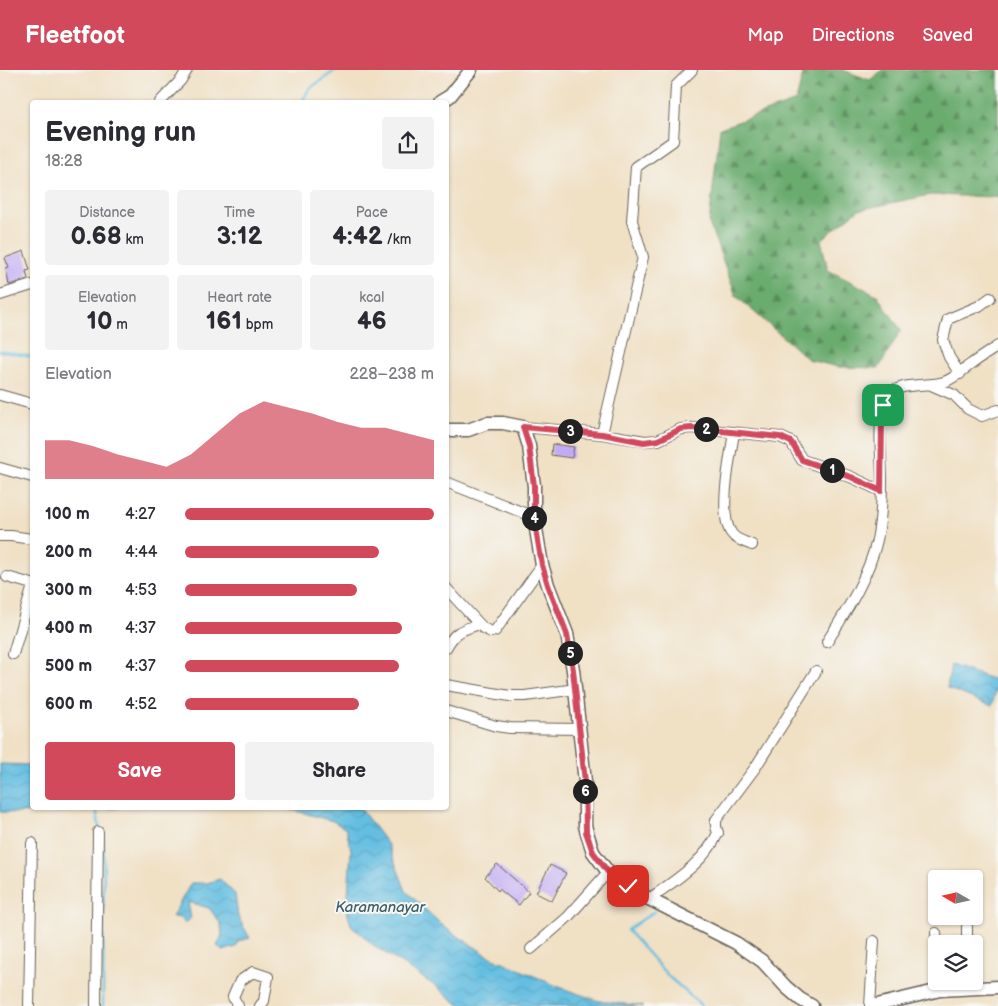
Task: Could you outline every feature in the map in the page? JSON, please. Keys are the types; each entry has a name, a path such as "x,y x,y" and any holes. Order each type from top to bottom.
{"main road":[{"path":"443,100 450,96 471,70"},
{"path":"449,430 468,430 487,424 503,423 523,427 529,446 534,486 534,517 542,565 567,634 576,688 585,782 586,832 593,852 608,872 649,899 736,943 762,961 786,987 812,1006"},
{"path":"983,986 998,987"},
{"path":"872,1006 928,989"}],"street":[{"path":"162,100 181,80 186,70"},
{"path":"602,434 643,257 632,221 636,167 673,141 676,86 692,70"},
{"path":"0,295 30,286"},
{"path":"960,374 950,357 944,340 948,319 979,306 990,298"},
{"path":"827,642 864,578 876,541 880,517 883,405 891,392 902,386 931,385 946,381 960,374 998,346"},
{"path":"931,385 954,395 968,409 982,416 998,410"},
{"path":"0,395 30,403"},
{"path":"523,427 602,434 644,442 658,440 681,429 692,428 780,437 791,442 802,460 851,477 881,491"},
{"path":"734,432 725,508 727,527 733,536 752,545"},
{"path":"0,468 30,476"},
{"path":"449,483 534,517"},
{"path":"0,536 30,540"},
{"path":"449,591 479,624 487,630 495,631 542,565"},
{"path":"7,577 30,583"},
{"path":"13,654 30,596"},
{"path":"449,643 454,635 461,630 479,624"},
{"path":"649,899 684,874 715,840 718,833 716,820 754,768 816,671"},
{"path":"449,686 510,696 525,696 576,688"},
{"path":"449,713 510,728 580,728"},
{"path":"96,1006 98,832"},
{"path":"29,1006 32,843"},
{"path":"531,949 568,918 608,872"},
{"path":"967,927 967,935"},
{"path":"872,1006 874,942"},
{"path":"238,1006 233,997 240,981 253,972 268,977 264,1001 260,1006"}],"green space":[{"path":"804,70 843,70 870,80 882,70 998,70 998,197 930,195 858,210 821,240 828,270 877,295 901,330 879,368 838,367 809,360 736,296 709,223 720,128 796,101"}],"water":[{"path":"951,665 998,681 992,706 947,688"},
{"path":"0,764 30,765 30,810 78,810 18,813 0,812"},
{"name":"Karamanayar","path":"292,810 362,810 388,845 406,891 444,927 487,955 559,987 599,1001 643,1006 461,1006 437,987 373,945 351,925 347,911 351,850 346,829 333,821"},
{"path":"220,879 235,894 238,917 250,938 239,941 236,947 223,951 217,946 222,935 221,924 209,908 188,902 191,918 185,924 181,918 172,917 191,883 207,883"}],"building":[{"path":"24,251 30,270 26,271 28,279 9,285 6,269 9,268 5,258"},
{"path":"552,444 574,447 572,458 551,455"},
{"path":"497,864 529,892 519,905 499,889 498,891 485,877"},
{"path":"550,865 566,873 552,901 536,893"}],"waterway":[{"path":"303,100 309,89 336,70"},
{"path":"0,351 30,357"},
{"path":"96,810 100,830"},
{"path":"103,841 103,1006"},
{"path":"655,911 627,930 669,977 702,1006"}],"route":[{"path":"628,886 608,872 593,852 586,832 585,782 576,688 567,634 542,565 534,517 534,486 529,446 523,427 602,434 644,442 658,440 681,429 692,428 780,437 791,442 802,460 851,477 881,491 883,405"}]}
